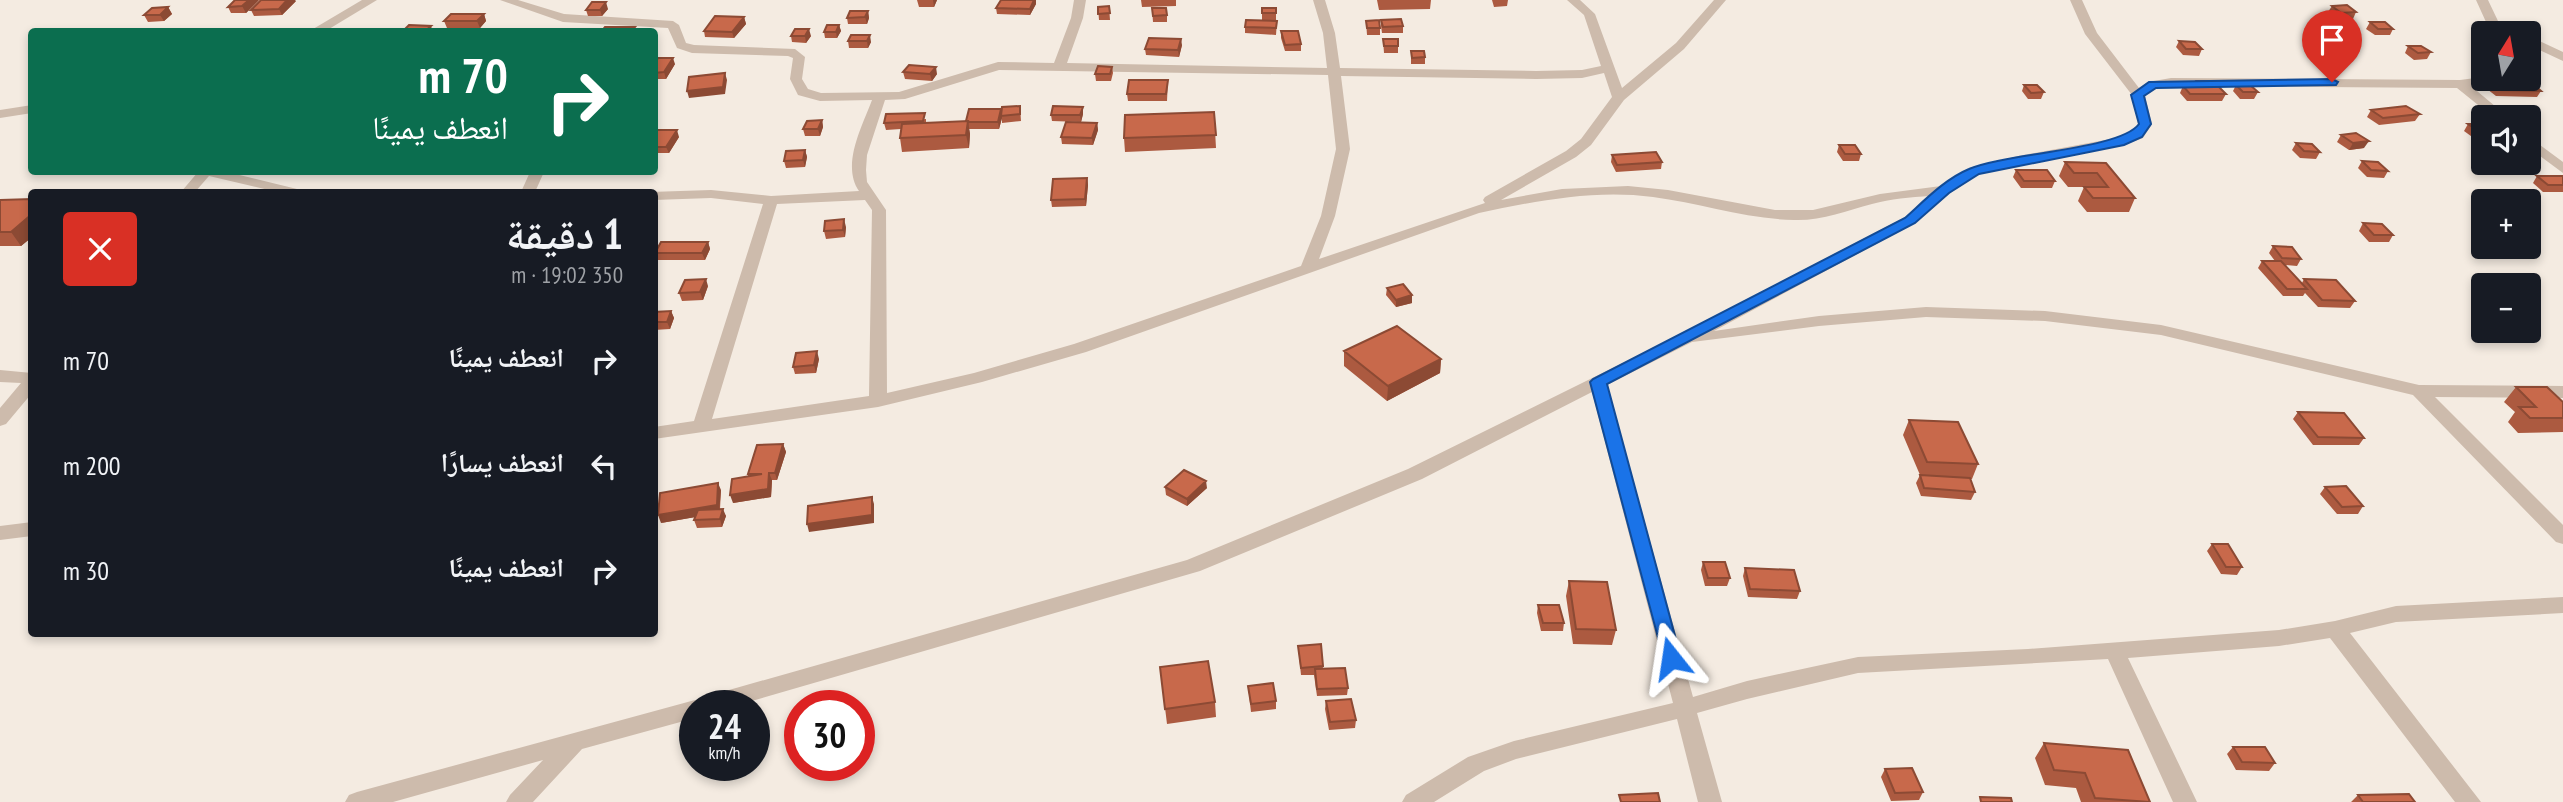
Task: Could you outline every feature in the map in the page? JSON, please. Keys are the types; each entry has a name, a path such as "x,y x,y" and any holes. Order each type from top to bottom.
{"street":[{"path":"321,28 371,0"},
{"path":"506,0 563,18 673,25 681,45 692,49 791,52 799,57 796,79 803,92 820,97 879,98 916,93 973,71 998,66 1536,75 1582,74 1610,68"},
{"path":"1060,65 1077,18 1080,0"},
{"path":"1307,269 1328,216 1343,149 1329,33 1319,0"},
{"path":"1573,0 1589,13 1619,97"},
{"path":"1475,209 1571,154 1586,142 1619,97 1680,46 1720,0"},
{"path":"760,690 1193,566 1415,474 1683,340 1910,220 1945,190 1974,171 2018,160 2119,142 2138,135 2145,124 2137,95 2091,34 2076,0"},
{"path":"2482,0 2492,21"},
{"path":"2541,46 2563,57"},
{"path":"2137,95 2153,85 2171,82 2471,82"},
{"path":"2460,84 2486,105"},
{"path":"878,401 879,210 860,182 859,170 860,155 879,98"},
{"path":"1,115 28,110"},
{"path":"2541,151 2563,169"},
{"path":"191,189 202,175"},
{"path":"224,175 280,189"},
{"path":"658,432 878,401 976,378 1080,348 1475,209 1530,197 1591,191 1649,192 1761,213 1795,216 1825,213 1905,192 1945,190"},
{"path":"658,196 711,194 771,200 870,195"},
{"path":"701,426 771,200"},
{"path":"1683,340 1819,321 1926,312 2045,316 2161,330 2419,391 2563,392"},
{"path":"0,376 28,380"},
{"path":"1598,382 1710,802"},
{"path":"0,420 28,385"},
{"path":"2419,391 2563,537"},
{"path":"0,533 28,528"},
{"path":"1415,802 1476,764 1514,750 1634,723 1747,690 1858,665 2028,657 2279,638 2335,629 2396,614 2563,605"},
{"path":"2335,629 2469,802"},
{"path":"2114,650 2185,802"},
{"path":"356,802 679,713"},
{"path":"518,802 574,743"}],"building":[{"path":"235,0 249,0 242,6 228,7"},
{"path":"261,0 287,0 279,9 251,10"},
{"path":"1001,0 1034,0 1030,9 996,8"},
{"path":"592,2 606,2 600,10 586,10"},
{"path":"2347,5 2356,12 2341,13 2332,6"},
{"path":"1109,6 1110,13 1098,14 1098,7"},
{"path":"168,7 160,15 144,15 152,8"},
{"path":"1152,8 1166,8 1167,15 1153,16"},
{"path":"1262,8 1276,8 1276,13 1262,13"},
{"path":"850,11 868,11 865,17 847,18"},
{"path":"451,14 484,14 477,21 444,21"},
{"path":"715,16 744,17 732,32 704,31"},
{"path":"1401,19 1403,26 1383,27 1381,20"},
{"path":"1246,20 1277,21 1276,28 1245,27"},
{"path":"1379,20 1380,28 1367,28 1366,21"},
{"path":"2370,22 2385,22 2393,29 2378,29"},
{"path":"409,25 431,26 429,28 406,28"},
{"path":"827,25 839,25 836,32 824,32"},
{"path":"795,29 809,29 805,36 791,36"},
{"path":"1281,31 1298,31 1301,44 1285,45"},
{"path":"851,35 870,35 867,41 848,41"},
{"path":"1149,38 1181,39 1178,50 1145,49"},
{"path":"1383,39 1398,39 1398,46 1384,46"},
{"path":"2179,41 2195,42 2202,49 2186,49"},
{"path":"2408,46 2421,46 2431,52 2418,53"},
{"path":"1411,51 1424,51 1425,57 1412,58"},
{"path":"658,58 673,58 664,72 658,73"},
{"path":"909,65 936,67 930,74 903,72"},
{"path":"1098,66 1112,67 1110,74 1095,74"},
{"path":"725,73 723,87 687,91 689,77"},
{"path":"1129,80 1168,80 1166,94 1127,94"},
{"path":"2197,81 2213,81 2226,94 2190,94 2183,86 2202,86"},
{"path":"2024,85 2037,85 2044,92 2031,93"},
{"path":"2236,85 2250,85 2258,92 2243,92"},
{"path":"1020,106 1020,114 1001,116 1002,107"},
{"path":"1053,106 1083,107 1080,115 1051,115"},
{"path":"2406,106 2420,114 2383,118 2371,110"},
{"path":"969,109 1001,109 998,122 968,122"},
{"path":"1214,112 1216,135 1124,138 1125,115"},
{"path":"925,113 923,121 884,123 886,114"},
{"path":"822,120 818,129 803,129 807,121"},
{"path":"968,121 966,135 900,138 902,124"},
{"path":"1066,122 1097,123 1092,138 1061,137"},
{"path":"658,130 677,130 666,147 658,147"},
{"path":"2356,133 2369,141 2353,143 2341,135"},
{"path":"2296,143 2312,144 2320,152 2304,151"},
{"path":"1839,145 1855,145 1861,154 1845,154"},
{"path":"805,150 803,160 784,161 786,151"},
{"path":"1656,152 1662,162 1617,165 1612,155"},
{"path":"2362,161 2378,162 2388,171 2371,170"},
{"path":"2065,162 2106,163 2135,198 2093,198 2084,187 2108,187 2097,173 2074,173"},
{"path":"2016,170 2047,170 2055,181 2024,181"},
{"path":"2537,176 2563,176 2563,185 2548,185"},
{"path":"1087,178 1085,199 1051,200 1053,179"},
{"path":"28,199 28,217 11,232 0,232 0,200"},
{"path":"844,219 843,230 824,231 825,221"},
{"path":"2363,223 2382,224 2393,235 2374,235"},
{"path":"661,242 708,242 702,253 658,253"},
{"path":"2273,246 2292,247 2301,259 2282,258"},
{"path":"2262,261 2281,261 2307,289 2287,289"},
{"path":"706,279 700,292 679,293 685,280"},
{"path":"2304,279 2336,280 2355,301 2322,300"},
{"path":"1403,284 1412,295 1396,300 1387,288"},
{"path":"671,311 667,322 658,322 658,312"},
{"path":"1397,326 1441,359 1388,386 1344,351"},
{"path":"817,351 814,365 793,367 796,353"},
{"path":"2516,387 2547,387 2563,402 2563,418 2530,418 2519,407 2536,407"},
{"path":"2298,412 2344,413 2364,438 2318,437"},
{"path":"1909,420 1958,422 1978,464 1927,462"},
{"path":"783,444 775,473 769,473 768,489 730,495 732,479 762,474 748,474 757,445"},
{"path":"1184,470 1206,481 1187,499 1165,487"},
{"path":"1920,475 1970,478 1975,492 1924,488"},
{"path":"718,483 717,505 658,515 660,493"},
{"path":"2346,486 2363,506 2342,507 2325,487"},
{"path":"872,497 872,515 807,524 808,506"},
{"path":"723,509 720,519 694,520 698,510"},
{"path":"2212,544 2228,544 2242,567 2226,567"},
{"path":"1703,562 1725,562 1730,578 1708,578"},
{"path":"1745,568 1794,570 1800,591 1750,589"},
{"path":"1569,581 1607,582 1616,630 1576,629"},
{"path":"1538,605 1559,605 1564,623 1543,623"},
{"path":"1321,644 1323,666 1301,668 1298,646"},
{"path":"1208,661 1215,702 1165,709 1160,667"},
{"path":"1345,668 1348,688 1317,689 1315,669"},
{"path":"1273,683 1276,701 1251,704 1248,686"},
{"path":"1351,699 1356,720 1330,722 1326,701"},
{"path":"2044,743 2128,750 2150,802 2095,798 2085,773 2054,770"},
{"path":"2233,747 2265,747 2275,763 2242,762"},
{"path":"1912,768 1923,792 1895,793 1885,769"},
{"path":"1658,793 1660,802 1621,802 1619,795"},
{"path":"2409,794 2415,802 2363,802 2358,795"},
{"path":"1980,797 2011,798 2012,802 1981,802"}],"route":[{"path":"1671,658 1598,382 1821,269 1910,220 1945,190 1974,171 2018,160 2119,142 2138,135 2145,124 2137,95 2153,85 2171,82 2332,82"}]}
